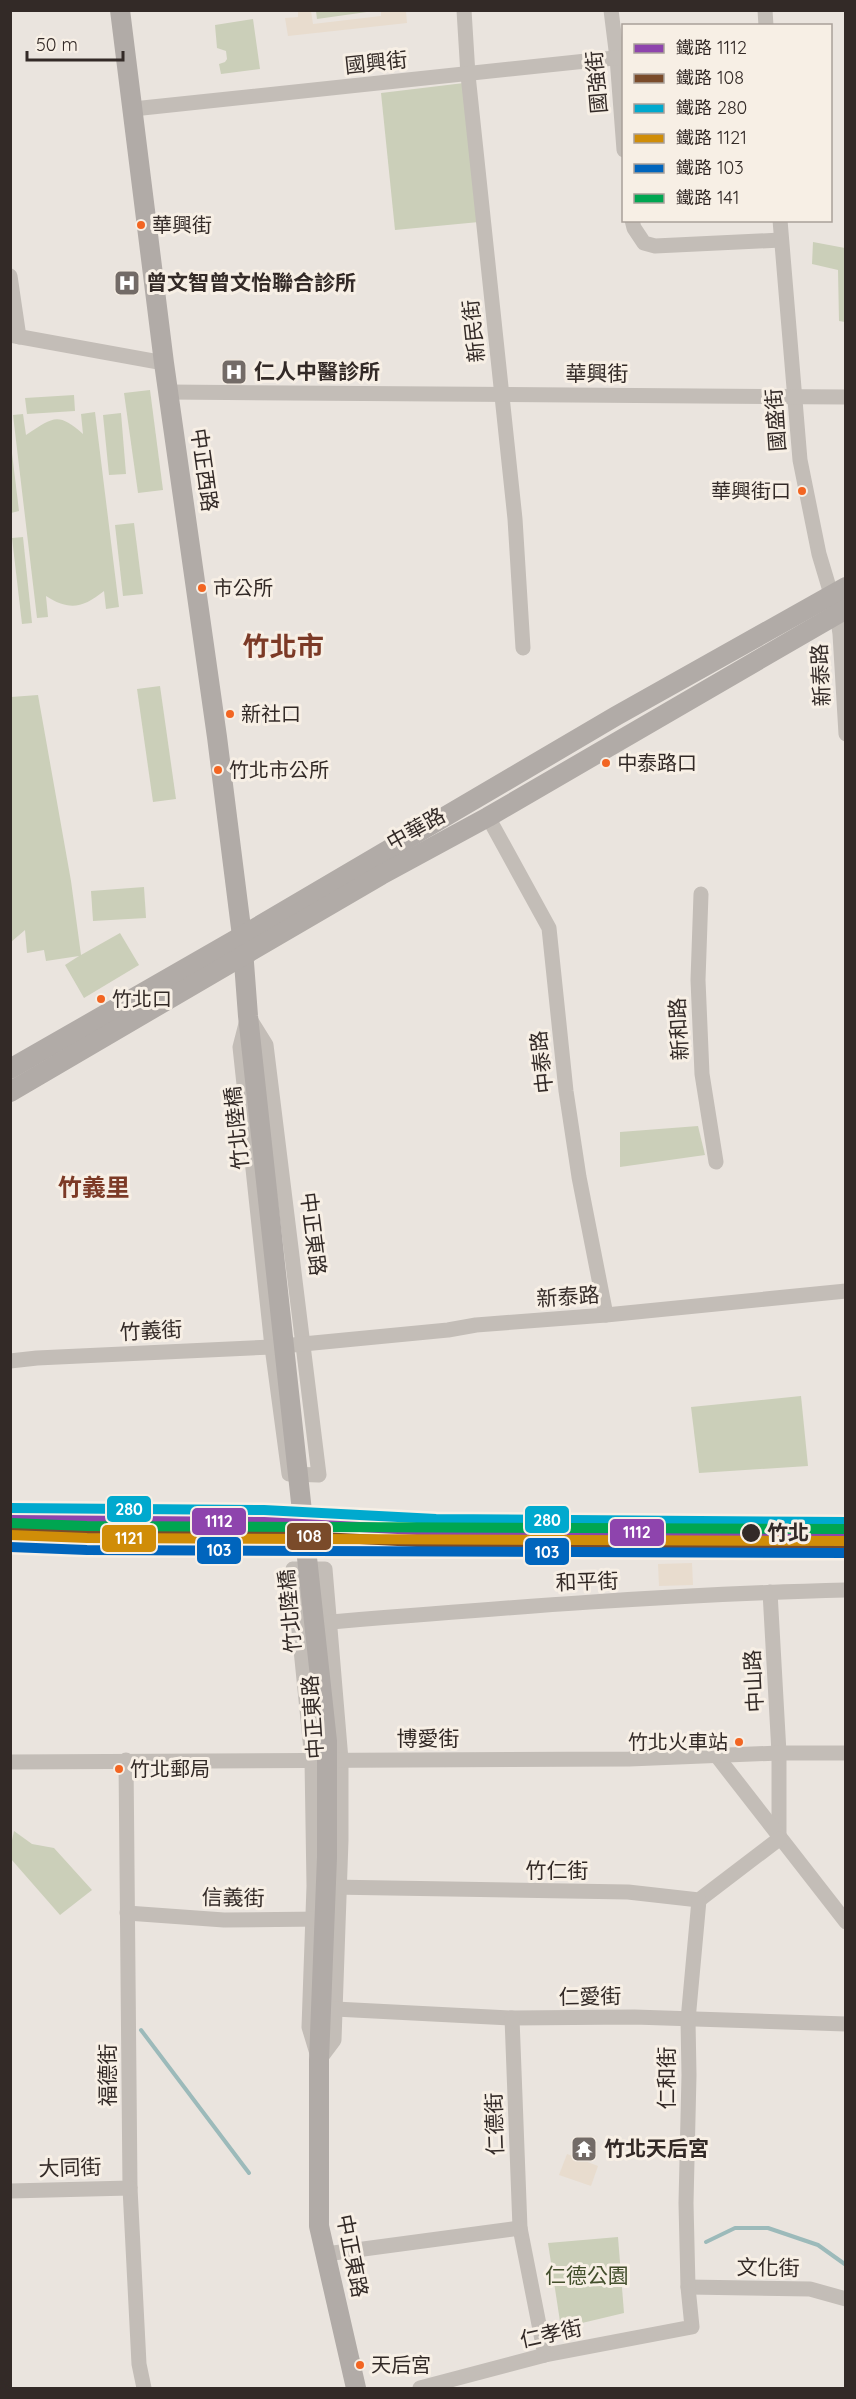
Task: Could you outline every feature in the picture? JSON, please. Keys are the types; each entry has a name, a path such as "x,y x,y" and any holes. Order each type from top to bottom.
{"main road":[{"name":"中正西路","path":"120,10 164,363 218,737 243,946"},
{"name":"中華路","path":"10,1092 616,716 840,601"},
{"name":"中華路","path":"10,1069 488,816 840,601"},
{"name":"中正東路","path":"243,946 248,1016"},
{"name":"竹北陸橋","path":"248,1016 312,1585 327,1741 327,1857 319,2060"},
{"name":"中正東路","path":"319,2060 319,2226 356,2388"}],"street":[{"name":"新民街","path":"464,10 468,75 515,519 524,648"},
{"name":"國強街","path":"611,10 620,57 622,104"},
{"name":"國興街","path":"133,109 620,57"},
{"path":"632,222 644,243 655,246 781,240"},
{"name":"國盛街","path":"780,222 800,460 819,554 840,601"},
{"path":"10,276 15,336 164,363"},
{"name":"華興街","path":"168,392 846,398"},
{"name":"新泰路","path":"840,601 846,734"},
{"name":"中泰路","path":"488,816 549,928 566,1091 579,1177 606,1315"},
{"name":"新和路","path":"701,894 698,980 701,1054 716,1162"},
{"name":"中正東路","path":"248,1016 266,1045 298,1344 319,1475 289,1474 272,1347 240,1047 248,1016"},
{"name":"新泰路","path":"298,1344 846,1291"},
{"name":"竹義街","path":"10,1362 37,1358 298,1344"},
{"name":"中正東路","path":"293,1569 325,1569 341,1760 334,2040 319,2060 309,2027 314,1886 312,1760 293,1569"},
{"name":"和平街","path":"330,1622 575,1602 624,1602 770,1592 846,1590"},
{"name":"中山路","path":"770,1592 779,1753 779,1839"},
{"name":"博愛街","path":"10,1762 629,1759 779,1753 846,1753"},
{"path":"716,1755 779,1839 846,1922"},
{"name":"福德街","path":"126,1760 130,2188 139,2364 144,2388"},
{"path":"699,1900 779,1839"},
{"name":"竹仁街","path":"314,1886 628,1892 699,1900"},
{"name":"仁和街","path":"692,2327 688,2287 686,2203 688,2020 699,1900"},
{"name":"信義街","path":"127,1913 224,1920 337,1920"},
{"name":"仁愛街","path":"335,2009 512,2018 634,2017 846,2024"},
{"name":"仁德街","path":"512,2018 520,2229 545,2355"},
{"name":"大同街","path":"10,2191 130,2188"},
{"path":"326,2254 520,2229"},
{"name":"文化街","path":"688,2287 810,2289 846,2299"},
{"name":"仁孝街","path":"420,2388 545,2355 692,2327"}],"green space":[{"path":"316,10 374,11 317,19"},
{"path":"253,19 260,69 221,74 219,64 227,59 226,51 217,48 215,25"},
{"path":"464,83 479,222 395,230 381,93"},
{"path":"813,242 845,248 845,322 839,321 838,270 812,264"},
{"path":"150,390 163,490 138,493 124,393"},
{"path":"74,395 75,411 27,414 25,398"},
{"path":"95,412 119,607 106,609 104,591 76,606 62,604 46,596 48,617 37,618 13,415 23,414 26,435 43,424 55,420 67,422 83,434 81,414"},
{"path":"121,413 126,474 109,475 103,415"},
{"path":"11,445 19,511 11,513 10,512"},
{"path":"134,523 143,594 123,596 115,525"},
{"path":"23,537 32,623 22,624 12,538"},
{"path":"160,686 176,799 153,802 137,689"},
{"path":"38,695 71,881 81,955 120,933 139,965 84,998 65,965 79,956 46,961 44,950 27,953 25,930 11,942 11,697"},
{"path":"144,887 146,918 93,921 91,891"},
{"path":"698,1126 705,1155 620,1167 620,1132"},
{"path":"801,1396 808,1466 699,1473 691,1407"},
{"path":"14,1831 32,1844 54,1848 92,1890 60,1915 11,1859"},
{"name":"仁德公園","path":"618,2237 624,2313 561,2328 548,2243"}],"shaded area":[{"path":"298,11 311,11 313,24 381,16 381,11 406,11 407,23 288,36 285,18 298,17"},
{"path":"692,1563 693,1585 659,1586 658,1564"},
{"path":"567,2154 598,2166 591,2186 559,2175"}],"waterway":[{"path":"141,2030 249,2173"},
{"path":"706,2242 735,2228 768,2228 818,2245 846,2265"}],"rail line":[{"name":"280","path":"10,1508 264,1510 436,1519 846,1522"},
{"name":"1112","path":"10,1520 264,1522 436,1531 846,1534"},
{"name":"141","path":"10,1523 87,1526 846,1529"},
{"name":"108","path":"10,1532 264,1534 436,1543 846,1546"},
{"name":"1121","path":"10,1535 87,1538 846,1541"},
{"name":"103","path":"10,1547 87,1550 846,1553"}],"place":[{"name":"華興街","path":"141,225"},
{"name":"曾文智曾文怡聯合診所","path":"127,283"},
{"name":"仁人中醫診所","path":"234,372"},
{"name":"華興街口","path":"802,491"},
{"name":"市公所","path":"202,588"},
{"name":"新社口","path":"230,714"},
{"name":"中泰路口","path":"606,763"},
{"name":"竹北市公所","path":"218,770"},
{"name":"竹北口","path":"101,999"},
{"name":"竹北","path":"751,1533"},
{"name":"竹北火車站","path":"739,1742"},
{"name":"竹北郵局","path":"119,1769"},
{"name":"竹北天后宮","path":"584,2149"},
{"name":"天后宮","path":"360,2365"}],"district":[{"name":"竹北市","path":"283,647"},
{"name":"竹義里","path":"94,1188"}]}
